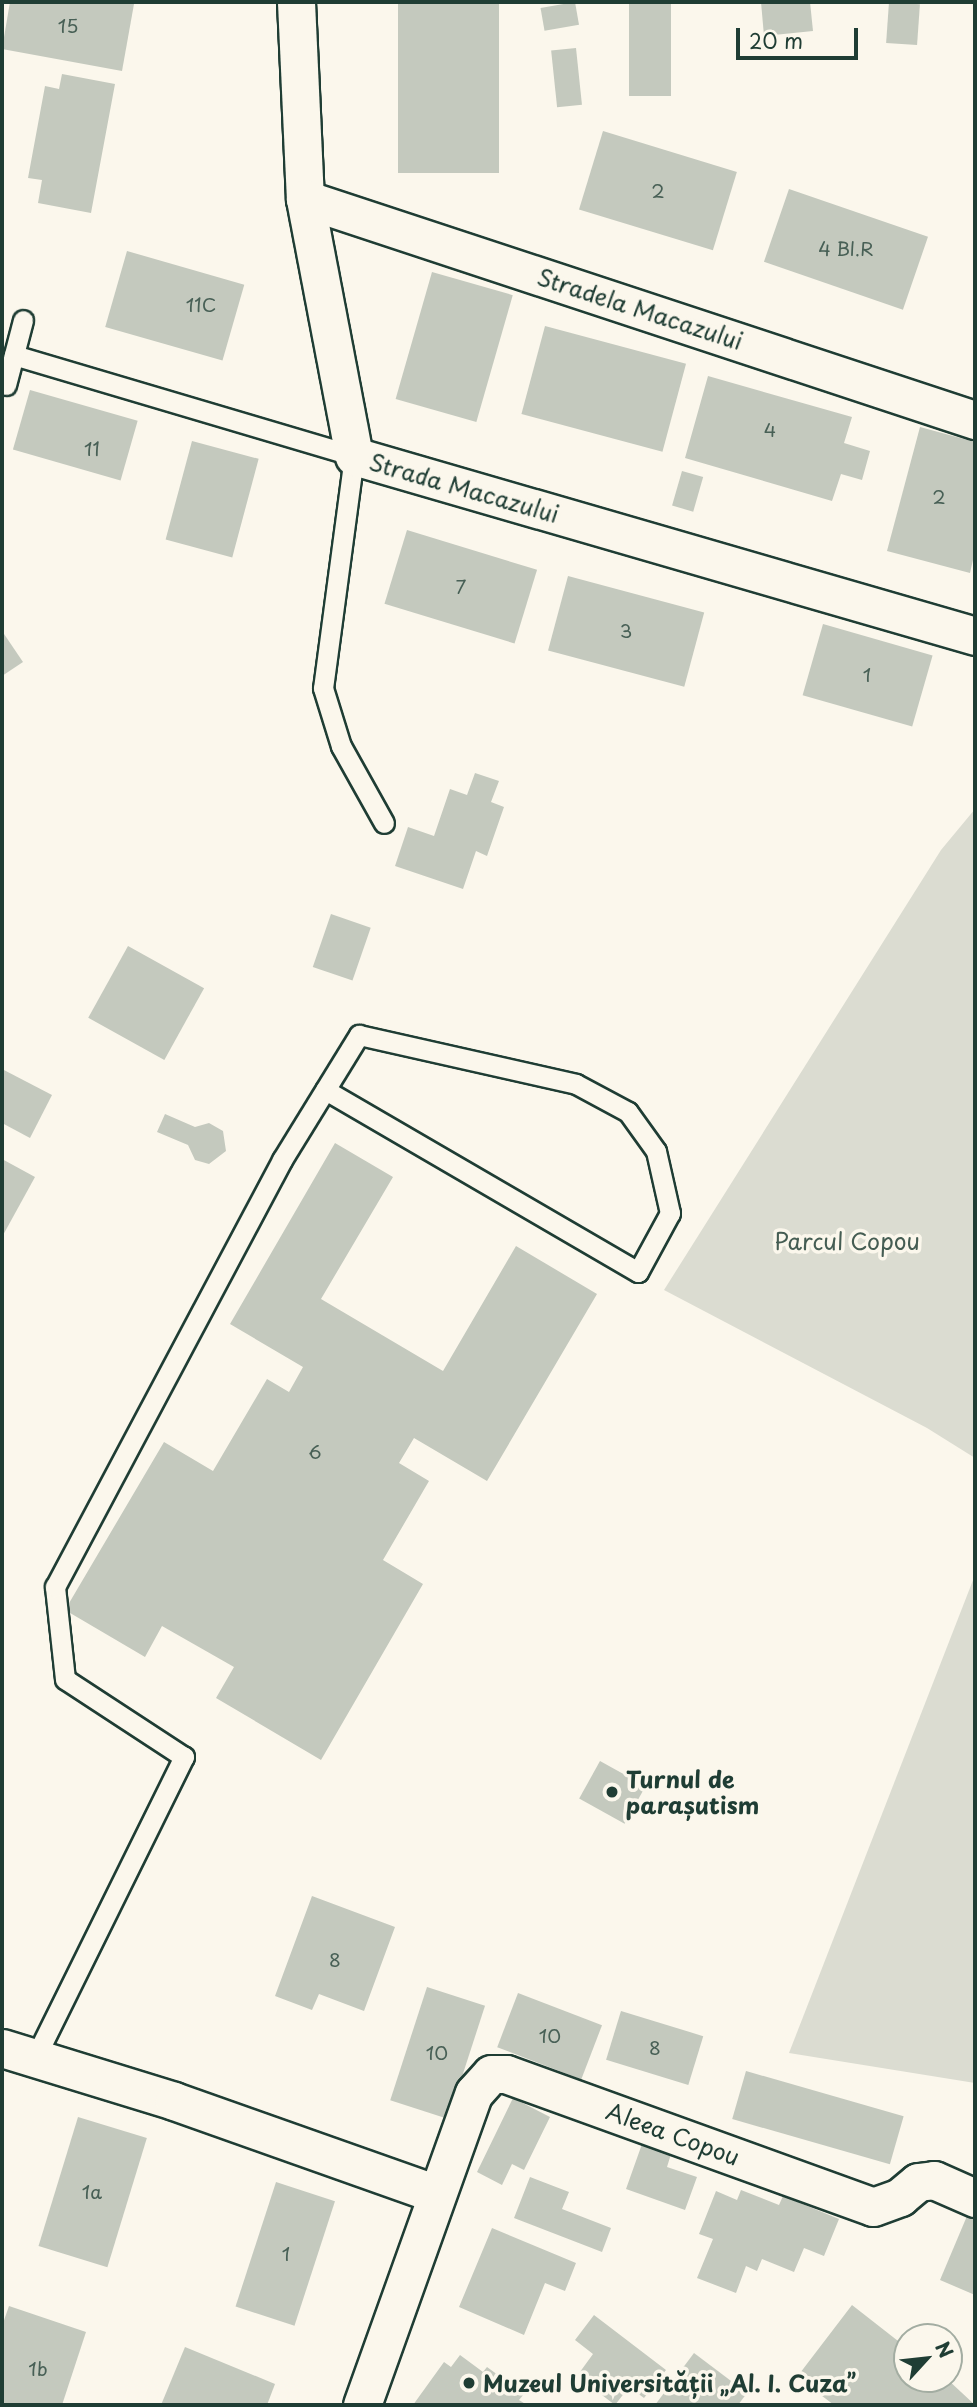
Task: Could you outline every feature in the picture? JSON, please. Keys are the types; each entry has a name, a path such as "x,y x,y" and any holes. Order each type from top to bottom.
{"street":[{"name":"Strada Macazului","path":"296,2 305,199 354,456 975,636"},
{"name":"Stradela Macazului","path":"305,199 975,420"},
{"path":"19,2052 436,2194"},
{"name":"Aleea Copou","path":"362,2405 474,2092 481,2080 499,2073 873,2207 900,2197 918,2182 934,2180 975,2198"}],"lane":[{"path":"6,385 23,320"},
{"path":"14,355 354,456 323,688 341,746 384,823"},
{"path":"19,2052 184,1757 65,1679 55,1587 282,1160 325,1090 359,1035 576,1084 628,1112 656,1151 670,1213 638,1272 325,1090"}],"green space":[{"name":"Parcul Copou","path":"975,809 975,1458 927,1428 664,1290 941,850"},
{"path":"975,1575 975,2083 789,2053"}],"building":[{"path":"10,2 134,4 122,71 2,49"},
{"path":"398,2 499,2 499,173 398,173"},
{"path":"575,2 579,25 545,31 541,8"},
{"path":"629,2 671,2 671,96 629,96"},
{"path":"761,2 810,2 813,31 764,36"},
{"path":"889,2 920,4 917,45 886,43"},
{"path":"576,48 582,105 557,107 551,51"},
{"path":"62,74 115,84 91,213 38,203 42,180 28,178 45,86 59,89"},
{"path":"603,131 737,172 713,250 579,209"},
{"path":"789,189 928,237 903,310 764,262"},
{"path":"127,251 244,285 222,361 105,327"},
{"path":"432,272 513,295 476,422 396,399"},
{"path":"545,326 686,364 662,452 521,414"},
{"path":"708,376 852,417 844,443 870,451 862,480 841,474 832,501 685,458"},
{"path":"30,390 138,421 121,480 13,450"},
{"path":"920,427 975,442 975,551 970,573 887,551"},
{"path":"192,441 259,459 232,557 166,540"},
{"path":"682,471 703,477 693,512 672,506"},
{"path":"407,530 537,570 515,643 384,604"},
{"path":"568,576 704,612 684,687 548,650"},
{"path":"823,624 933,655 912,727 803,695"},
{"path":"2,631 23,662 2,676"},
{"path":"475,773 499,781 491,802 504,807 487,856 476,851 463,889 395,866 408,827 434,836 450,789 467,795"},
{"path":"331,914 371,928 352,981 313,967"},
{"path":"128,946 204,988 164,1060 88,1018"},
{"path":"2,1069 52,1095 30,1138 2,1123"},
{"path":"165,1114 195,1127 209,1123 223,1131 226,1151 209,1164 195,1160 188,1145 157,1132"},
{"path":"335,1143 393,1177 321,1299 443,1371 516,1246 597,1294 487,1481 414,1438 399,1463 429,1481 383,1560 423,1584 321,1760 216,1698 234,1667 162,1626 145,1657 65,1610 164,1442 213,1471 267,1379 289,1392 303,1367 230,1324"},
{"path":"2,1159 35,1177 2,1237"},
{"name":"Turnul de parașutism","path":"600,1761 645,1786 625,1824 579,1799"},
{"path":"312,1896 395,1927 364,2011 319,1994 312,2010 275,1996"},
{"path":"427,1987 485,2006 448,2119 390,2100"},
{"path":"518,1993 602,2025 581,2079 497,2047"},
{"path":"621,2011 703,2036 688,2085 606,2060"},
{"path":"746,2071 904,2116 890,2164 732,2119"},
{"path":"513,2098 550,2117 524,2170 512,2164 502,2185 477,2172"},
{"path":"78,2117 147,2138 107,2267 39,2246"},
{"path":"642,2144 671,2154 667,2167 697,2177 685,2210 626,2189"},
{"path":"530,2177 569,2192 562,2209 611,2228 602,2252 514,2218"},
{"path":"276,2182 335,2201 294,2326 236,2307"},
{"path":"741,2190 779,2205 783,2196 839,2219 824,2256 804,2248 794,2272 762,2259 757,2271 746,2266 736,2293 697,2278 713,2239 699,2234 716,2191 737,2200"},
{"path":"975,2197 975,2295 940,2280"},
{"path":"492,2228 576,2263 565,2291 545,2283 524,2335 459,2307"},
{"path":"852,2305 893,2337 893,2393 962,2393 975,2405 834,2405 797,2377"},
{"path":"9,2306 86,2332 62,2405 2,2405 2,2326"},
{"path":"594,2315 666,2370 644,2398 629,2387 615,2405 577,2376 593,2354 575,2340"},
{"path":"185,2347 275,2384 267,2405 161,2405"},
{"path":"694,2353 747,2393 738,2405 655,2405"},
{"name":"Muzeul Universității „Al. I. Cuza”","path":"460,2355 483,2372 487,2367 524,2394 519,2400 527,2405 413,2405 444,2362 451,2367"}],"place":[{"name":"Turnul de parașutism","path":"612,1792"},
{"name":"Muzeul Universității „Al. I. Cuza”","path":"469,2383"}]}
